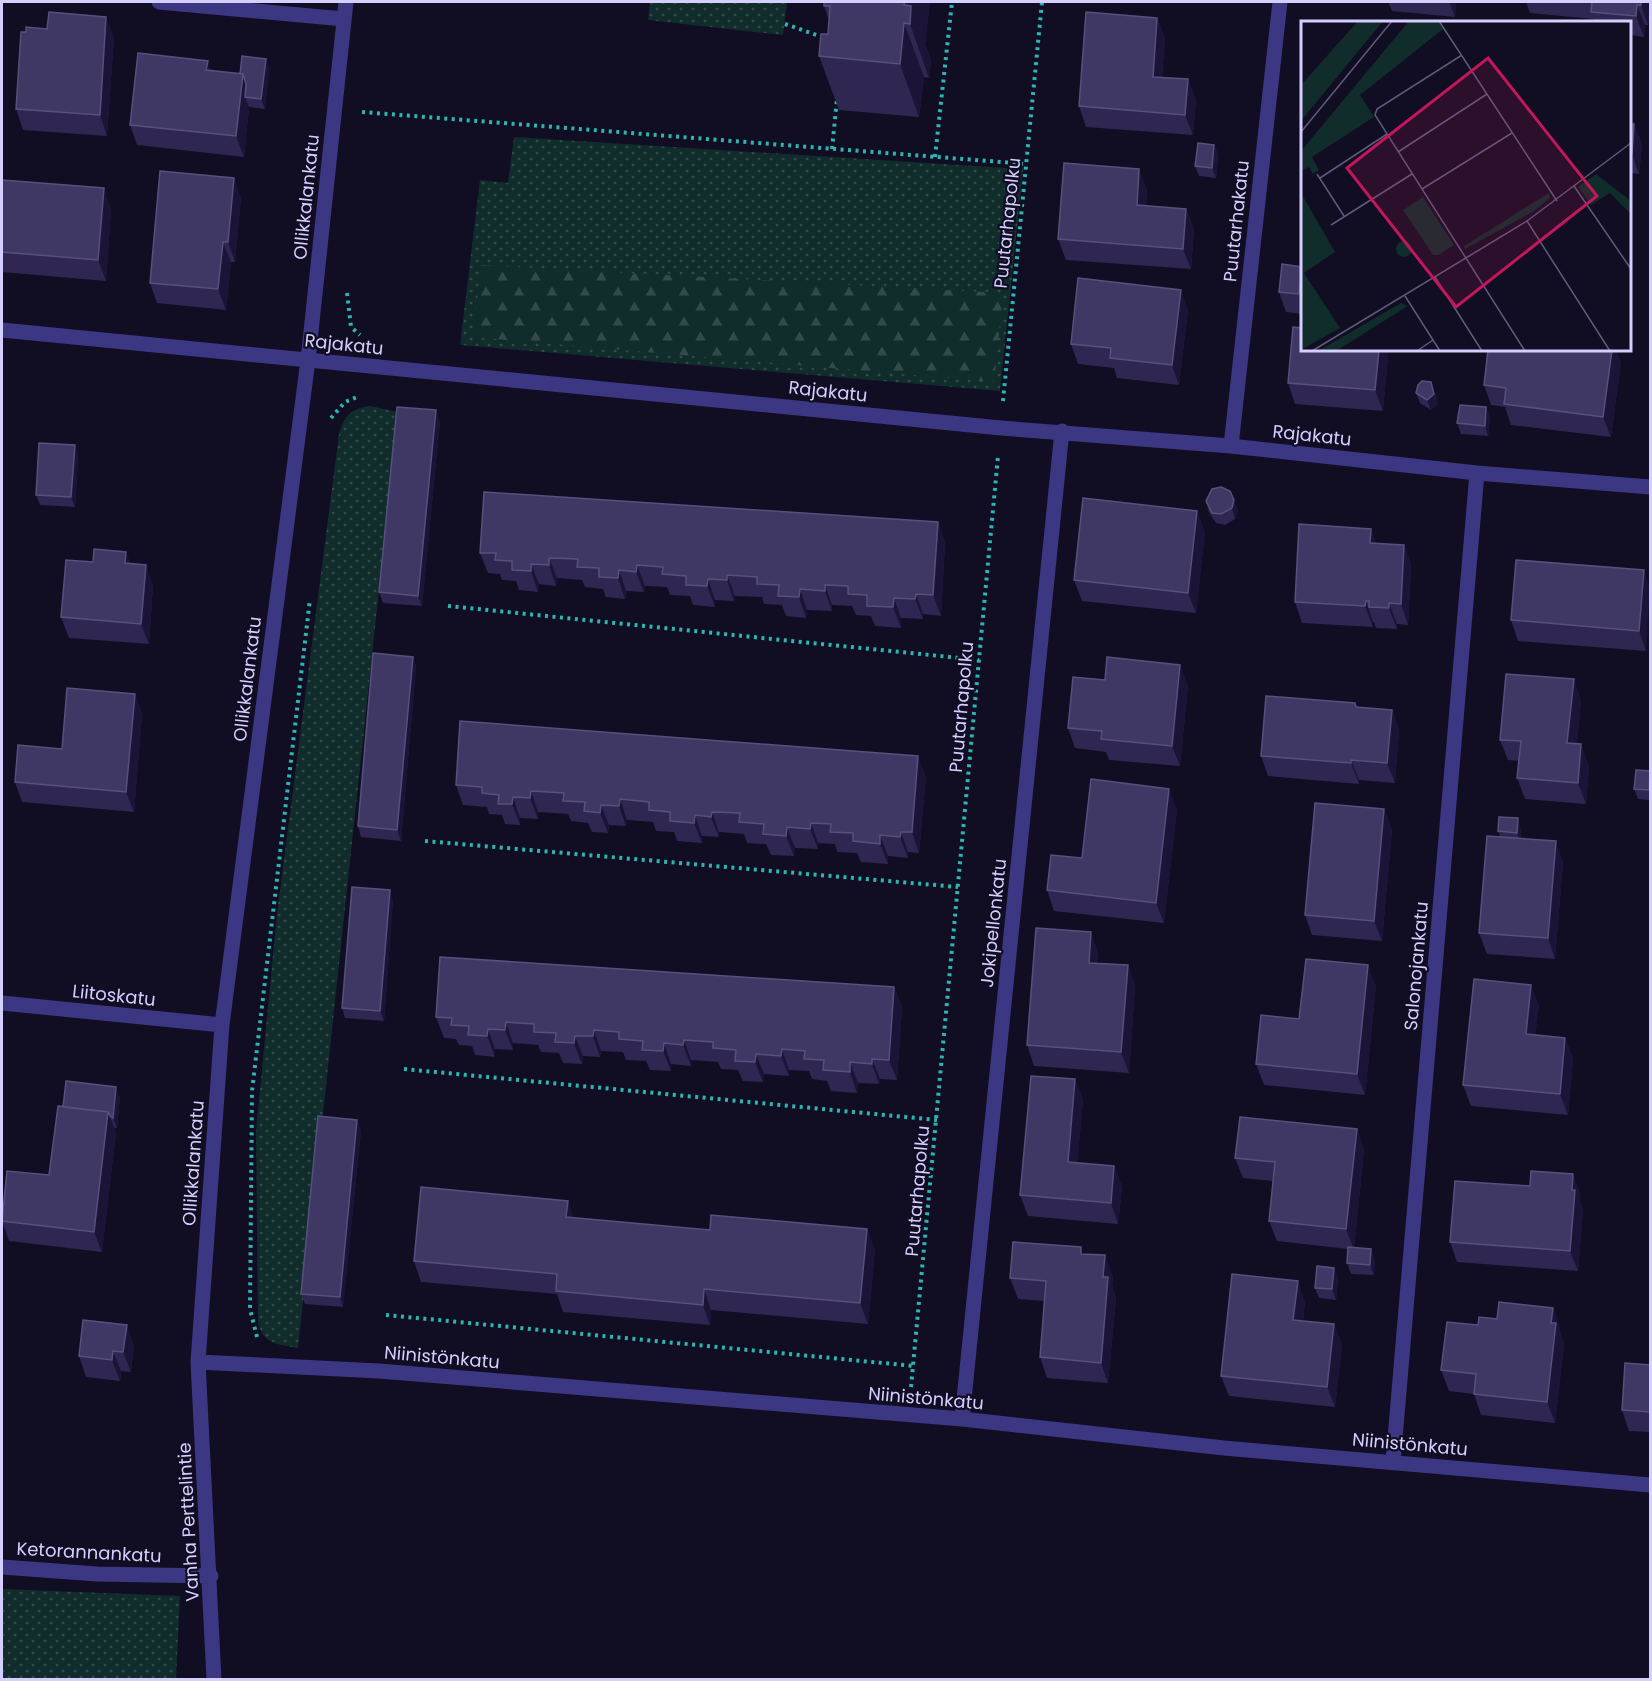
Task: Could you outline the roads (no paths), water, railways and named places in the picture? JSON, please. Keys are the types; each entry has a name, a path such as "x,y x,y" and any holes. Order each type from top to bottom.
{"street":[{"path":"159,2 344,18"},
{"name":"Ollikkalankatu","path":"198,1362 222,1025 308,360 346,2"},
{"name":"Puutarhakatu","path":"1231,446 1280,2"},
{"name":"Rajakatu","path":"2,330 1001,428 1231,446 1477,473 1650,487"},
{"name":"Jokipellonkatu","path":"962,1419 1062,431"},
{"name":"Salonojankatu","path":"1393,1462 1477,473"},
{"name":"Liitoskatu","path":"2,1003 222,1025"},
{"name":"Niinistönkatu","path":"198,1362 263,1364 962,1419 1224,1448 1650,1485"},
{"name":"Vanha Perttelintie","path":"198,1362 211,1576 214,1680"},
{"name":"Ketorannankatu","path":"2,1567 97,1574 211,1576"}]}
